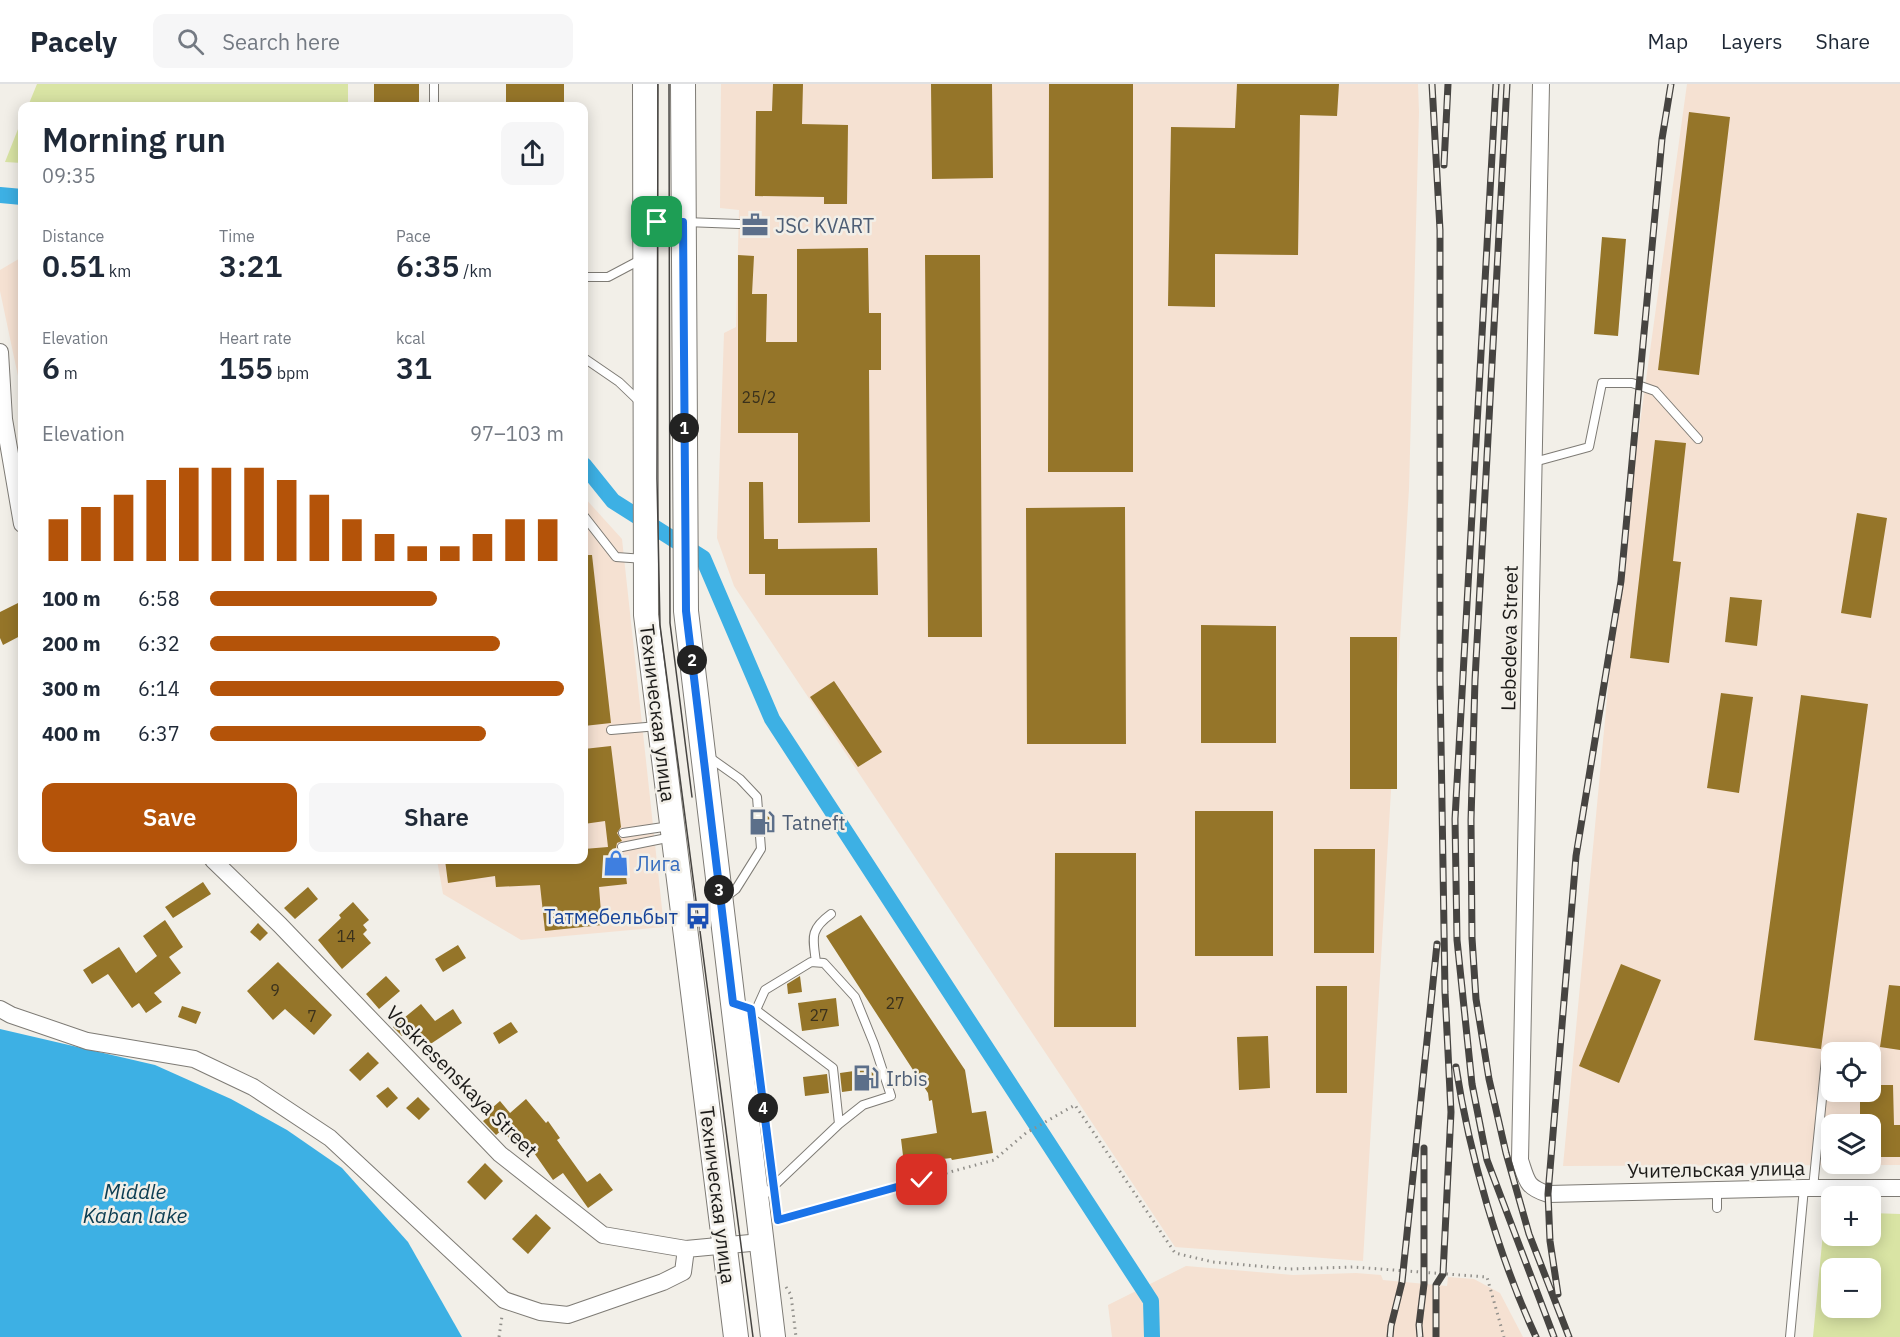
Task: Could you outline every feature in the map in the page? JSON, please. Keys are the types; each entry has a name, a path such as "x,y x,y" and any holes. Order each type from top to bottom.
{"main road":[{"name":"Техническая улица","path":"645,84 646,615 736,1337"},
{"name":"Техническая улица","path":"683,84 686,611 720,901 745,1007 766,1194 761,1242 773,1337"},
{"path":"645,222 683,222"}],"street":[{"name":"Lebedeva Street","path":"1533,1189 1520,1160 1541,84"},
{"path":"0,352 4,419 18,501"},
{"name":"Voskresenskaya Street","path":"217,864 280,925 500,1154 603,1235 686,1249 761,1242"},
{"path":"0,1009 87,1041 194,1059 253,1087 330,1138 504,1300 540,1312 568,1314 663,1282 683,1272 686,1249"},
{"name":"Учительская улица","path":"1533,1189 1548,1194 1900,1188"}],"lane":[{"path":"434,84 434,102"},
{"path":"683,222 739,224"},
{"path":"588,277 608,278 645,257"},
{"path":"588,361 619,382 645,407"},
{"path":"1534,462 1589,447 1602,383 1632,383 1655,391 1698,439"},
{"path":"588,521 616,557 645,553"},
{"path":"588,535 598,535"},
{"path":"611,730 660,726"},
{"path":"703,752 740,779 757,797 761,849 736,889 720,901"},
{"path":"623,833 673,831"},
{"path":"622,847 673,831"},
{"path":"816,962 812,934 820,922 831,914"},
{"path":"766,1194 839,1124 863,1105 891,1096 855,997 824,963 811,962 765,990 745,1007 833,1068 839,1124"},
{"path":"1790,1337 1821,1095"},
{"path":"1717,1190 1717,1208"}],"path":[{"path":"766,1194 778,1220 994,1160 1026,1133 1075,1104 1175,1253 1213,1262 1290,1269 1353,1267 1487,1277 1504,1337"},
{"path":"784,1284 790,1290 796,1337"},
{"path":"499,1337 504,1300"}],"shaded area":[{"path":"721,84 1418,84 1409,489 1363,1261 1175,1247 734,586 717,538 724,333 736,327 739,210 720,208"},
{"path":"1687,84 1900,84 1900,1165 1881,1165 1881,1114 1821,1114 1821,1165 1563,1166 1618,582"},
{"path":"18,259 18,376 0,291 0,270"},
{"path":"588,501 622,539 664,927 521,940 443,894 438,864 588,864"},
{"path":"1186,1266 1293,1275 1356,1273 1381,1275 1383,1280 1447,1286 1448,1277 1474,1279 1500,1293 1523,1337 1112,1337 1108,1305"}],"green space":[{"path":"37,84 348,84 348,102 30,102"},
{"path":"18,129 18,163 5,162"},
{"path":"1881,1213 1900,1214 1900,1337 1813,1337 1822,1246 1881,1246"}],"water":[{"name":"Middle Kaban lake","path":"0,1029 155,1065 231,1099 287,1130 342,1168 408,1242 462,1337 0,1337"}],"building":[{"path":"374,84 419,84 419,102 374,102"},
{"path":"506,84 564,84 564,102 506,102"},
{"path":"773,84 803,84 802,124 848,125 847,204 824,204 824,197 755,196 756,111 772,111"},
{"path":"931,84 992,84 993,178 932,179"},
{"path":"1049,84 1133,84 1133,472 1048,472"},
{"path":"1237,84 1339,84 1337,116 1300,115 1298,255 1215,254 1215,307 1168,306 1171,127 1235,128"},
{"path":"1689,112 1730,117 1699,375 1658,370"},
{"path":"1602,237 1626,239 1618,336 1594,334"},
{"path":"868,248 869,313 881,313 881,370 869,370 870,522 798,523 798,433 738,433 738,255 754,256 752,294 767,294 766,342 797,342 797,249"},
{"path":"925,255 980,255 982,637 928,637"},
{"path":"1655,440 1686,443 1673,561 1681,562 1669,663 1630,658"},
{"path":"749,482 763,482 764,539 778,539 778,549 877,548 878,595 765,595 765,574 749,574"},
{"path":"1125,507 1126,744 1027,744 1026,508"},
{"path":"1857,513 1887,518 1871,618 1841,613"},
{"path":"588,555 592,555 611,723 588,726"},
{"path":"1730,597 1762,600 1757,646 1725,642"},
{"path":"18,603 18,637 3,645 0,638 0,612"},
{"path":"1201,625 1276,626 1276,743 1201,743"},
{"path":"1350,637 1397,637 1397,789 1350,789"},
{"path":"834,681 882,752 858,767 810,697"},
{"path":"1721,693 1753,697 1739,793 1707,788"},
{"path":"1801,695 1868,704 1821,1049 1754,1040"},
{"path":"611,746 621,827 617,833 622,841 617,843 616,848 618,852 623,853 627,884 599,887 602,925 545,931 540,885 496,887 495,876 448,883 446,864 588,864 588,849 608,847 605,821 588,823 588,749"},
{"path":"769,811 771,831 766,831 765,812"},
{"path":"1195,811 1273,811 1273,956 1195,956"},
{"path":"1314,849 1375,849 1374,953 1314,953"},
{"path":"1055,853 1136,853 1136,1027 1054,1027"},
{"path":"203,882 211,894 173,918 165,907"},
{"path":"308,887 318,899 295,919 284,908"},
{"path":"353,902 369,920 363,925 367,930 363,934 371,943 342,969 318,940 341,918 339,915"},
{"path":"861,915 965,1070 972,1113 986,1111 993,1153 952,1160 951,1158 904,1164 901,1139 937,1133 932,1100 929,1101 928,1093 826,936"},
{"path":"165,920 183,947 169,957 181,973 154,993 162,1002 146,1013 139,1003 132,1008 108,974 92,984 83,970 119,947 136,973 157,956 143,936"},
{"path":"258,923 268,933 260,941 250,932"},
{"path":"458,945 466,958 443,972 435,959"},
{"path":"278,962 332,1015 314,1035 285,1009 273,1020 247,991"},
{"path":"1621,964 1661,980 1619,1083 1579,1066"},
{"path":"386,976 400,991 379,1009 366,994"},
{"path":"800,976 802,992 788,994 787,984"},
{"path":"1889,985 1900,986 1900,1050 1881,1047"},
{"path":"1316,986 1347,986 1347,1093 1316,1093"},
{"path":"836,998 839,1026 802,1031 798,1003"},
{"path":"421,1004 435,1021 453,1009 462,1023 426,1047 413,1027 402,1036 393,1027"},
{"path":"182,1006 201,1012 196,1024 178,1017"},
{"path":"511,1022 518,1032 499,1044 493,1033"},
{"path":"1268,1036 1270,1088 1239,1090 1237,1037"},
{"path":"368,1052 379,1063 360,1081 349,1070"},
{"path":"875,1068 879,1087 842,1092 840,1073"},
{"path":"827,1074 829,1093 805,1096 803,1077"},
{"path":"1881,1085 1893,1085 1894,1125 1900,1125 1900,1157 1881,1157 1881,1114 1860,1114 1860,1102 1881,1102"},
{"path":"388,1087 398,1098 387,1108 376,1096"},
{"path":"418,1097 430,1109 419,1120 406,1108"},
{"path":"526,1099 546,1123 548,1121 560,1138 557,1140 587,1182 600,1173 613,1190 588,1208 563,1173 553,1180 518,1130 509,1138 502,1130 496,1135 483,1121 487,1118 484,1115 500,1101 510,1113"},
{"path":"485,1163 503,1181 485,1200 467,1182"},
{"path":"536,1214 551,1228 528,1254 512,1239"}],"waterway":[{"path":"0,195 18,197"},
{"path":"588,470 613,501 703,558 772,719 1151,1301 1152,1337"}],"tram line":[{"path":"658,84 657,479 660,625 753,1337"},
{"path":"669,84 670,623 692,797"}],"railway":[{"path":"1432,84 1440,230 1440,679 1445,992 1451,1112 1443,1274 1436,1285 1436,1337"},
{"path":"1444,165 1448,84"},
{"path":"1496,84 1455,819 1457,940 1472,1084 1487,1160 1554,1337"},
{"path":"1507,84 1475,680 1471,820 1472,938 1476,999 1489,1079 1506,1153 1529,1234 1569,1337"},
{"path":"1558,1294 1550,1241 1548,1194 1576,856 1621,581 1662,139 1671,84"},
{"path":"1390,1337 1402,1282 1437,944"},
{"path":"1456,1067 1469,1134 1487,1205 1510,1274 1536,1337"},
{"path":"1420,1337 1419,1325 1424,1284 1424,1148"}],"place":[{"name":"JSC KVART","path":"755,225"},
{"name":"Tatneft","path":"762,822"},
{"name":"Лига","path":"616,863"},
{"name":"Татмебельбыт","path":"698,916"},
{"name":"Irbis","path":"866,1078"}],"route":[{"path":"657,222 683,222 686,611 733,1003 751,1009 778,1220 922,1180"}]}
